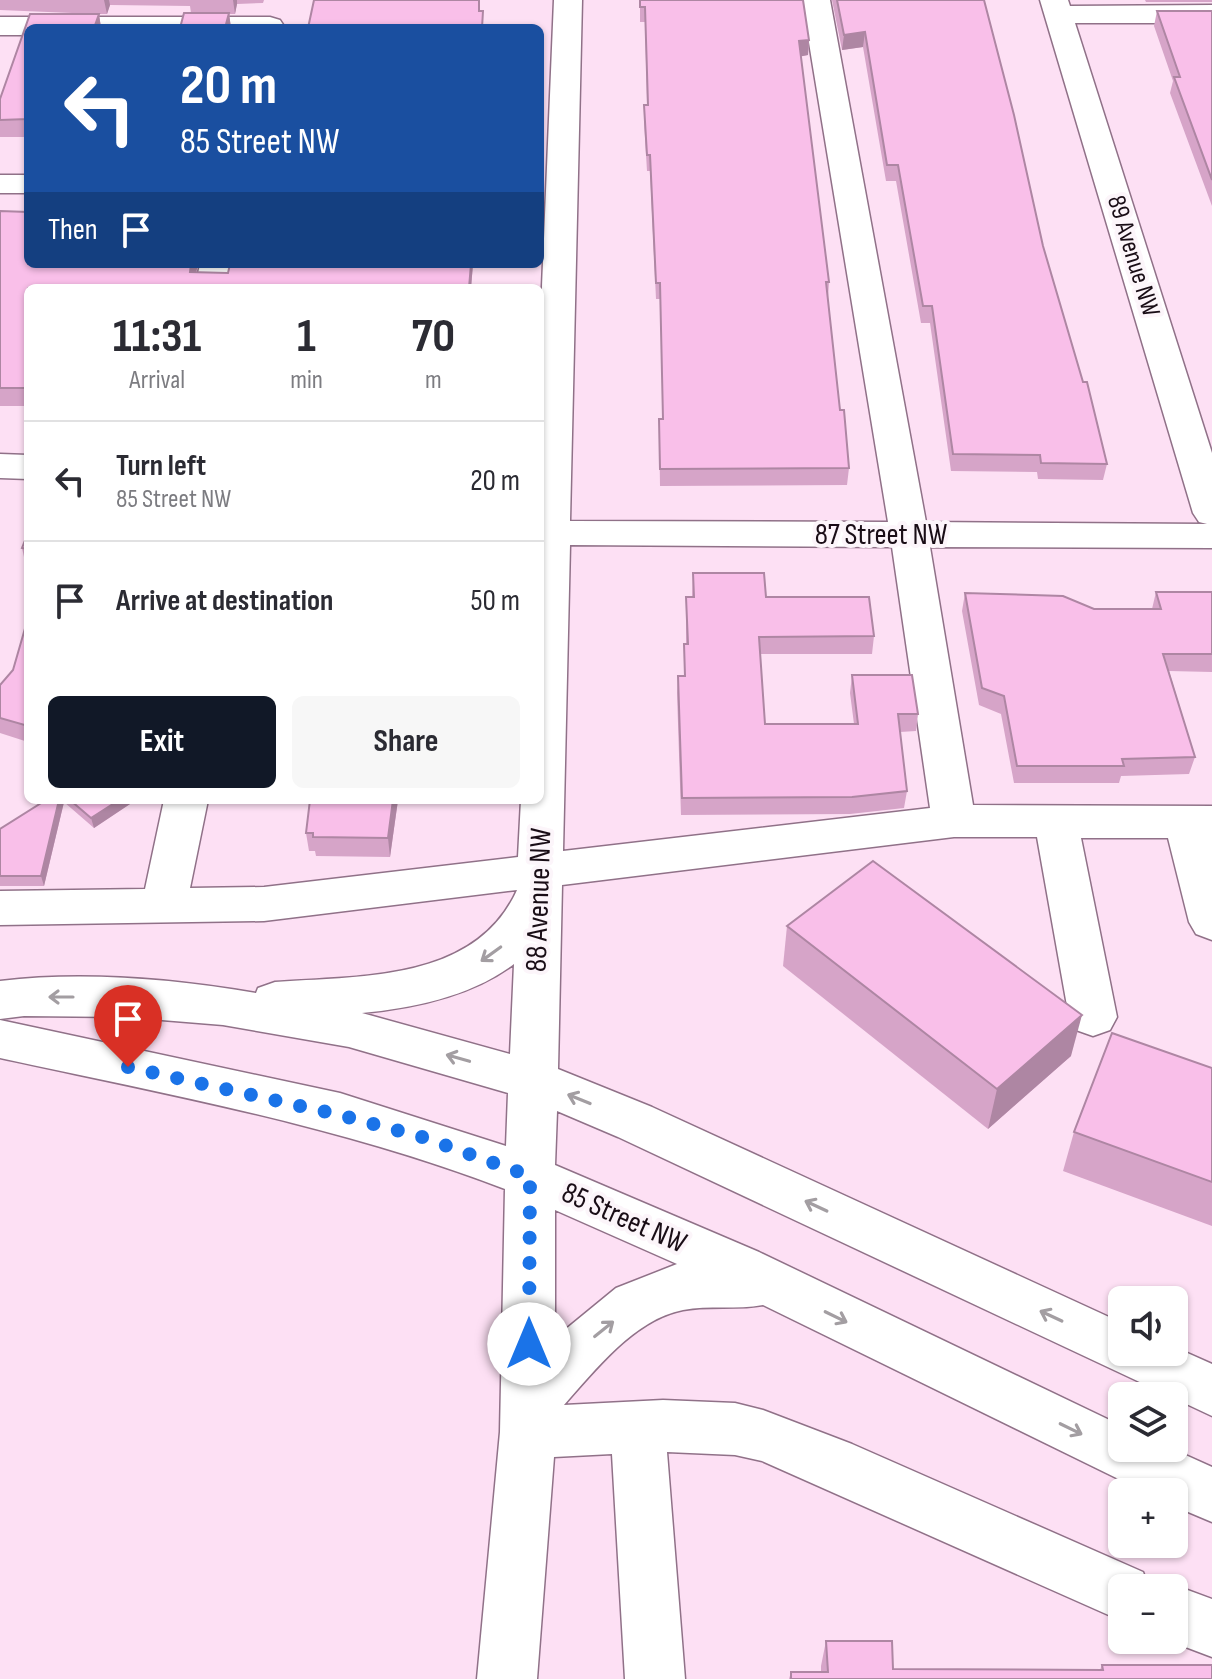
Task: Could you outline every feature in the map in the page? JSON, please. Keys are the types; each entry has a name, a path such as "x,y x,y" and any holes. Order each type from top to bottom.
{"street":[{"name":"88 Avenue NW","path":"544,737 551,533 546,485 551,183 568,0"},
{"path":"816,0 909,535 954,821"},
{"path":"1056,7 1212,14"},
{"name":"89 Avenue NW","path":"1056,7 1212,513"},
{"path":"68,24 272,18"},
{"path":"0,26 24,25"},
{"path":"0,184 24,184"},
{"path":"0,466 24,467"},
{"name":"87 Street NW","path":"551,533 1212,536"},
{"path":"164,905 185,804"},
{"name":"88 Avenue NW","path":"507,1679 529,1418 530,1176 542,804"},
{"path":"0,908 264,904 539,883 954,821 1199,822 1212,922"},
{"path":"1056,822 1093,1017"},
{"path":"223,1006 404,988 439,980 472,967 496,952 516,932 539,883"},
{"path":"0,1000 24,997 125,998 223,1006 349,1028 533,1080 635,1122 1108,1342"},
{"name":"85 Street NW","path":"0,1039 312,1107 422,1137 530,1176 650,1228 1212,1495"},
{"path":"529,1418 592,1338 652,1296 679,1287 766,1283"},
{"path":"1158,1366 1212,1391"},
{"path":"529,1418 638,1427 735,1429 763,1436 832,1463 1108,1586"},
{"path":"638,1427 655,1679"},
{"path":"1188,1619 1212,1628"}],"building":[{"path":"314,0 479,0 479,11 483,11 482,24 309,24"},
{"path":"640,0 803,0 809,40 799,41 849,468 660,469 659,419 663,419 660,283 656,283 650,155 647,155 644,105 648,105 645,7 640,7"},
{"path":"837,0 984,0 1043,246 1083,382 1087,382 1107,464 1041,463 1040,455 953,454 932,306 923,306 898,165 887,165 865,32 844,35"},
{"path":"1157,11 1212,11 1212,180 1174,77 1180,77"},
{"path":"184,13 229,13 226,24 181,24"},
{"path":"30,14 99,14 95,24 26,24"},
{"path":"24,31 24,119 0,120 0,99"},
{"path":"0,211 24,212 24,268 190,268 190,272 228,273 229,268 471,268 469,284 24,284 24,388 0,388"},
{"path":"693,573 764,573 766,597 869,597 874,636 759,637 765,724 858,724 852,675 912,675 918,714 898,714 907,791 852,797 682,798 678,676 685,676 684,644 688,644 686,597 694,597"},
{"path":"1156,592 1212,592 1212,654 1163,654 1195,757 1122,759 1124,766 1017,766 1004,696 982,688 965,593 1063,596 1094,609 1161,609"},
{"path":"24,632 24,725 0,718 0,685 13,670"},
{"path":"40,804 58,804 41,876 0,876 0,829"},
{"path":"75,804 113,804 91,818"},
{"path":"310,804 392,804 388,838 313,837 313,833 306,833"},
{"path":"873,861 1082,1015 997,1089 787,926"},
{"path":"1112,1033 1212,1068 1212,1182 1074,1132"},
{"path":"826,1641 892,1641 893,1669 1103,1670 1102,1665 1212,1665 1212,1679 791,1679 791,1672 828,1672"}],"route":[{"path":"128,1067 312,1107 422,1137 530,1176 529,1344"}]}
